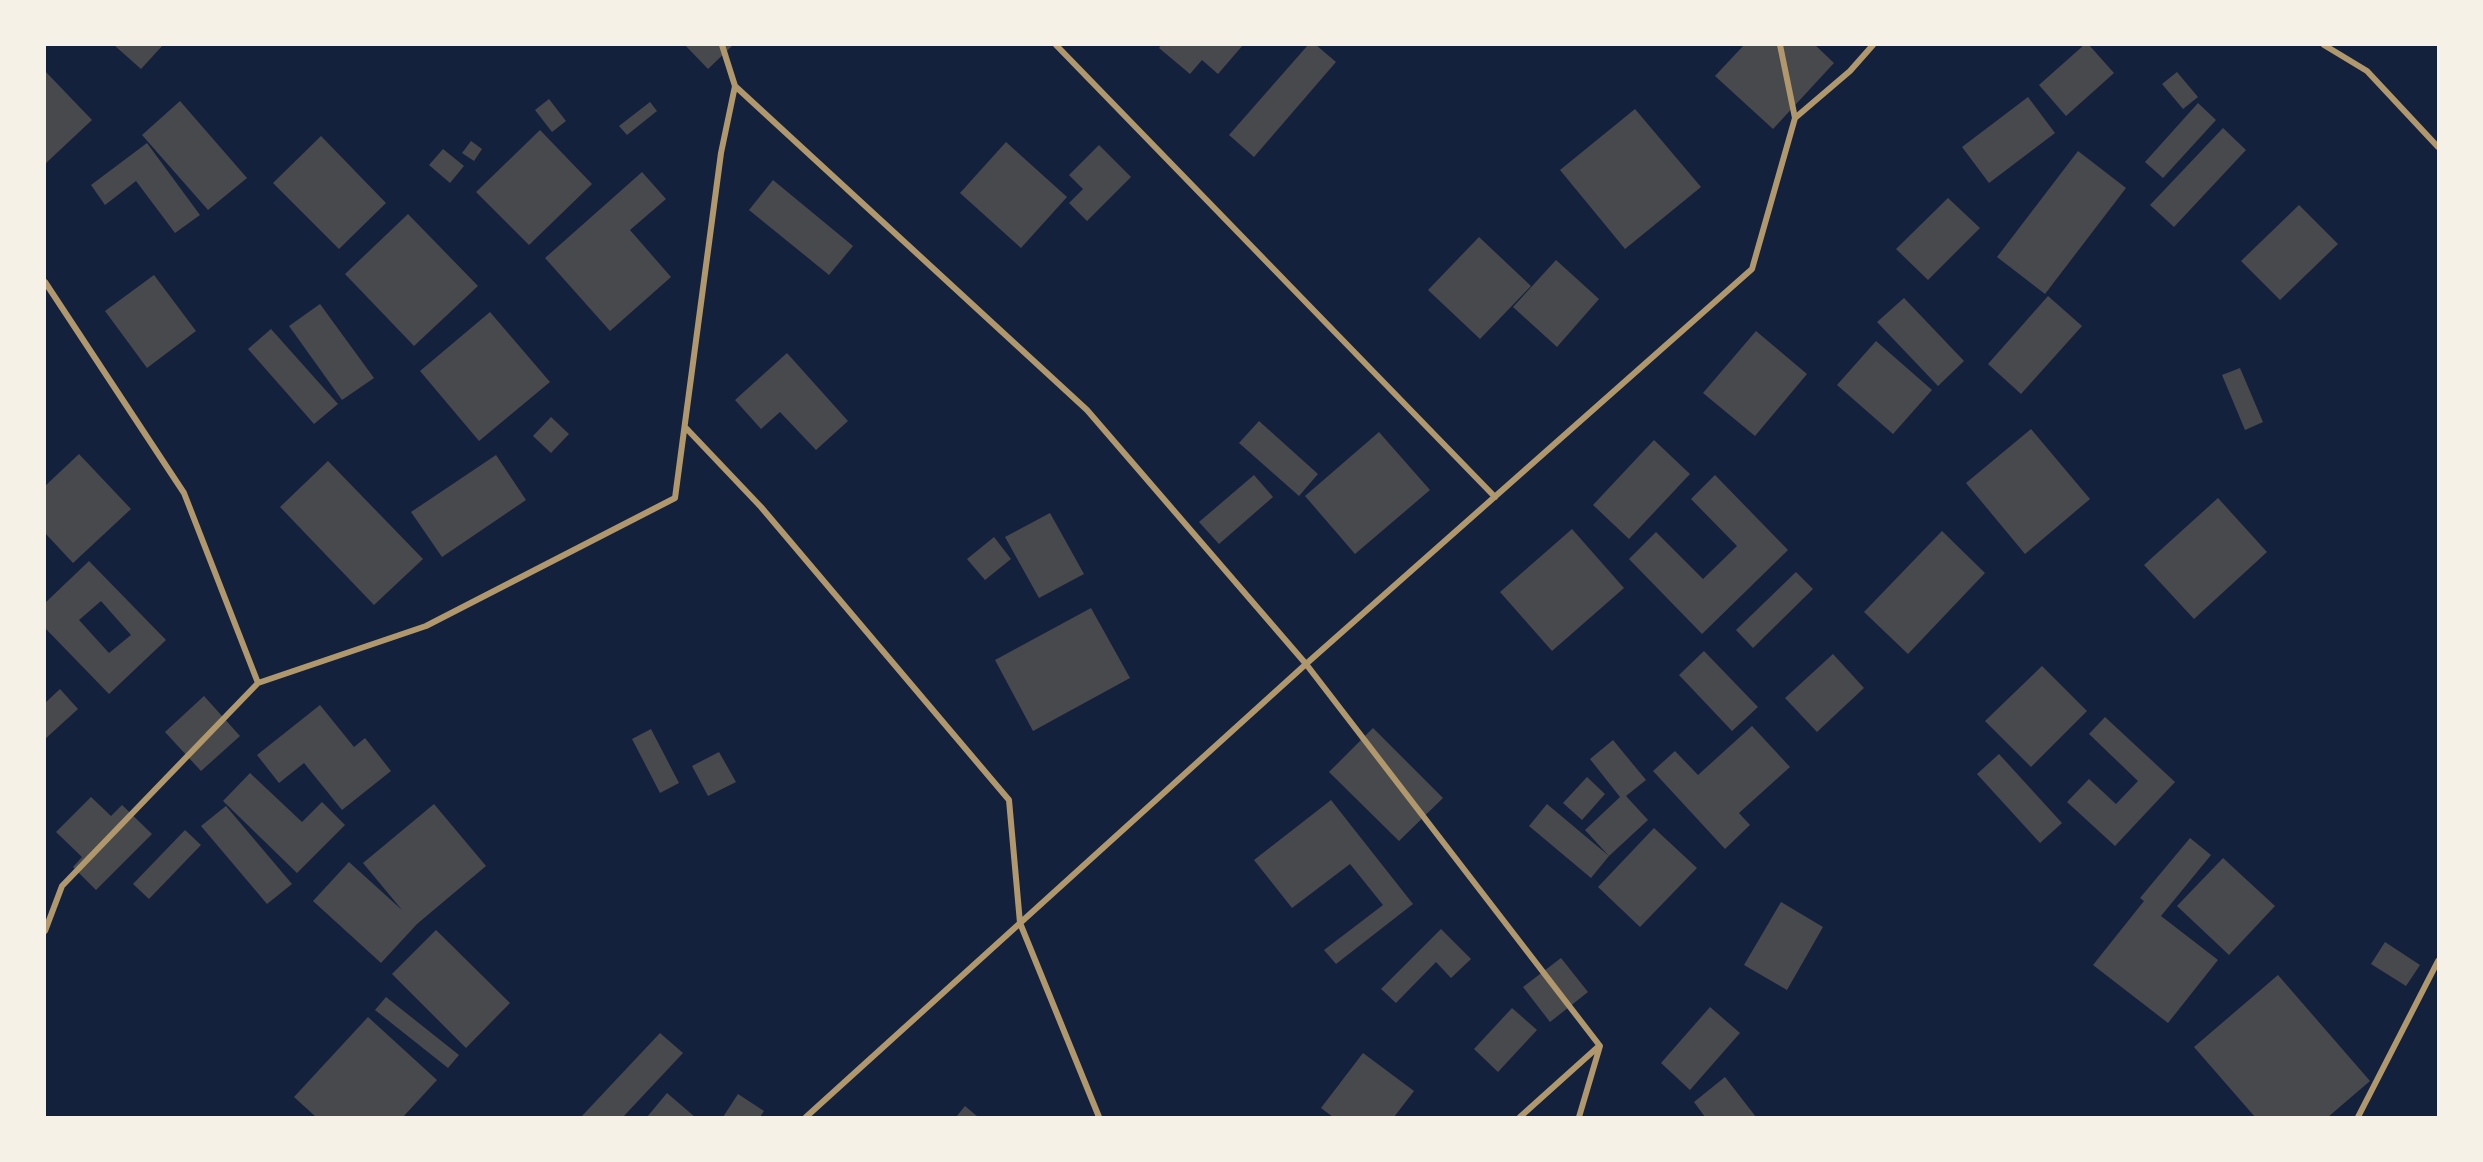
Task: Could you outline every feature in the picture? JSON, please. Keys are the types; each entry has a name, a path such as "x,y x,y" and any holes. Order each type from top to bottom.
{"street":[{"path":"45,931 62,886 258,682 426,626 675,498 721,153 735,86 722,45"},
{"path":"1056,45 1495,497"},
{"path":"806,1117 1306,664 1752,269 1795,118 1780,45"},
{"path":"1795,118 1850,71 1873,45"},
{"path":"2324,45 2367,71 2438,147"},
{"path":"735,86 1087,410 1306,664 1600,1046"},
{"path":"45,282 184,493 258,682"},
{"path":"685,427 761,507 1009,800 1020,923 1099,1117"},
{"path":"2358,1117 2438,961"},
{"path":"1520,1117 1600,1046"},
{"path":"1579,1117 1600,1046"}],"building":[{"path":"114,45 163,45 141,69"},
{"path":"685,45 733,45 708,69"},
{"path":"1161,45 1243,45 1218,74 1202,60 1190,74 1159,48"},
{"path":"1308,45 1316,45 1336,62 1254,157 1229,135"},
{"path":"1744,45 1815,45 1834,63 1773,129 1715,76"},
{"path":"2084,45 2089,45 2114,73 2066,116 2039,85"},
{"path":"45,71 92,120 45,164 46,122"},
{"path":"2177,72 2198,97 2183,109 2162,84"},
{"path":"2028,97 2055,133 1989,183 1962,147"},
{"path":"549,99 566,121 552,132 535,110"},
{"path":"180,101 247,178 208,210 142,135"},
{"path":"650,102 657,111 627,135 619,126"},
{"path":"2198,103 2216,120 2163,178 2145,162"},
{"path":"1635,109 1701,187 1625,249 1560,170"},
{"path":"2223,128 2246,150 2174,227 2150,205"},
{"path":"540,130 592,184 529,245 476,192"},
{"path":"321,136 386,203 339,249 273,183"},
{"path":"471,141 482,149 474,161 462,153"},
{"path":"1006,142 1067,197 1021,248 960,193"},
{"path":"147,143 200,215 175,233 136,181 105,205 91,185"},
{"path":"1099,145 1131,177 1087,221 1069,203 1083,189 1069,175"},
{"path":"443,149 464,166 450,183 429,165"},
{"path":"2078,151 2126,188 2045,294 1997,257"},
{"path":"642,172 666,199 630,230 671,277 610,331 545,258"},
{"path":"773,180 853,246 829,275 749,210"},
{"path":"1948,198 1980,228 1928,280 1896,249"},
{"path":"2299,205 2338,244 2280,300 2241,261"},
{"path":"408,214 478,286 414,346 345,274"},
{"path":"1479,237 1531,286 1480,339 1428,290"},
{"path":"1556,260 1599,299 1557,347 1513,307"},
{"path":"154,275 196,331 147,368 105,311"},
{"path":"2048,296 2082,326 2021,394 1988,364"},
{"path":"1904,298 1964,361 1938,386 1877,322"},
{"path":"320,304 374,378 342,400 289,326"},
{"path":"490,312 550,382 479,441 420,371"},
{"path":"271,329 338,404 314,424 248,349"},
{"path":"1756,331 1807,374 1755,436 1703,393"},
{"path":"1876,341 1932,390 1893,434 1837,385"},
{"path":"787,353 848,421 816,450 780,412 761,429 735,400"},
{"path":"2240,368 2263,422 2245,430 2222,375"},
{"path":"551,417 569,434 551,453 533,436"},
{"path":"1259,421 1318,474 1299,496 1239,443"},
{"path":"2031,429 2090,499 2025,554 1966,483"},
{"path":"1379,432 1430,490 1355,554 1305,496"},
{"path":"1654,440 1690,474 1629,539 1593,505"},
{"path":"79,454 131,509 73,563 45,533 45,486"},
{"path":"496,455 526,500 442,557 411,512"},
{"path":"328,461 423,559 374,605 280,507"},
{"path":"1254,475 1273,497 1219,544 1199,522"},
{"path":"1715,475 1788,550 1702,634 1629,559 1656,532 1703,579 1737,546 1691,499"},
{"path":"2218,498 2267,552 2194,619 2144,565"},
{"path":"1050,513 1084,574 1039,598 1005,537"},
{"path":"1572,529 1624,588 1552,651 1500,592"},
{"path":"1942,531 1985,573 1908,654 1864,612"},
{"path":"994,537 1011,559 985,580 967,559"},
{"path":"89,561 166,640 109,694 45,628 45,603","holes":["101,601 131,635 109,653 79,620"]},
{"path":"1796,572 1813,589 1753,648 1736,630"},
{"path":"1091,608 1130,678 1033,731 995,660"},
{"path":"1704,651 1758,707 1732,731 1679,675"},
{"path":"1833,654 1864,688 1817,732 1785,698"},
{"path":"2042,666 2087,711 2031,767 1985,721"},
{"path":"60,689 78,709 45,739 45,703"},
{"path":"204,696 240,736 201,771 165,732"},
{"path":"320,705 354,747 365,738 391,771 342,810 304,763 279,783 257,755"},
{"path":"2105,717 2175,782 2115,846 2067,802 2089,779 2116,804 2138,781 2089,734"},
{"path":"1752,726 1790,767 1739,813 1750,825 1725,849 1653,771 1675,751 1698,775"},
{"path":"1373,728 1443,798 1399,841 1329,772"},
{"path":"651,729 679,783 660,793 632,739"},
{"path":"1613,740 1646,780 1626,796 1648,820 1609,856 1585,830 1620,797 1590,759"},
{"path":"719,752 736,782 708,796 692,766"},
{"path":"1999,754 2062,823 2040,843 1977,774"},
{"path":"250,773 302,822 322,802 345,825 297,873 223,801"},
{"path":"1587,777 1605,794 1582,820 1563,803"},
{"path":"91,797 111,816 122,805 152,834 96,890 73,867 82,857 56,832"},
{"path":"1331,800 1413,904 1336,964 1324,950 1383,905 1350,864 1292,908 1254,860"},
{"path":"434,804 486,866 417,924 381,963 313,901 349,862 402,910 363,863"},
{"path":"1547,804 1609,856 1591,878 1529,826"},
{"path":"226,806 292,884 267,904 201,826"},
{"path":"1654,828 1697,868 1640,927 1598,887"},
{"path":"185,830 201,845 149,899 133,884"},
{"path":"2190,838 2211,855 2161,916 2218,960 2168,1023 2093,965 2144,901 2140,898"},
{"path":"2223,858 2275,906 2229,955 2177,906"},
{"path":"1781,902 1823,927 1787,990 1744,965"},
{"path":"1441,929 1471,959 1451,978 1436,962 1396,1003 1381,989"},
{"path":"436,930 510,1003 466,1048 392,974"},
{"path":"2385,942 2420,965 2406,986 2371,964"},
{"path":"1561,958 1588,992 1550,1022 1523,987"},
{"path":"2278,975 2370,1081 2328,1117 2255,1117 2194,1047"},
{"path":"386,997 459,1055 448,1068 375,1010"},
{"path":"1710,1007 1740,1033 1690,1090 1661,1063"},
{"path":"1512,1008 1537,1030 1498,1072 1474,1049"},
{"path":"368,1017 437,1080 403,1117 316,1117 294,1097"},
{"path":"660,1033 683,1053 623,1117 581,1117"},
{"path":"1363,1053 1414,1091 1394,1117 1333,1117 1321,1108"},
{"path":"1725,1077 1756,1117 1705,1117 1694,1102"},
{"path":"667,1093 695,1117 647,1117"},
{"path":"738,1094 764,1111 760,1117 723,1117"},
{"path":"965,1106 978,1117 956,1117"}]}
